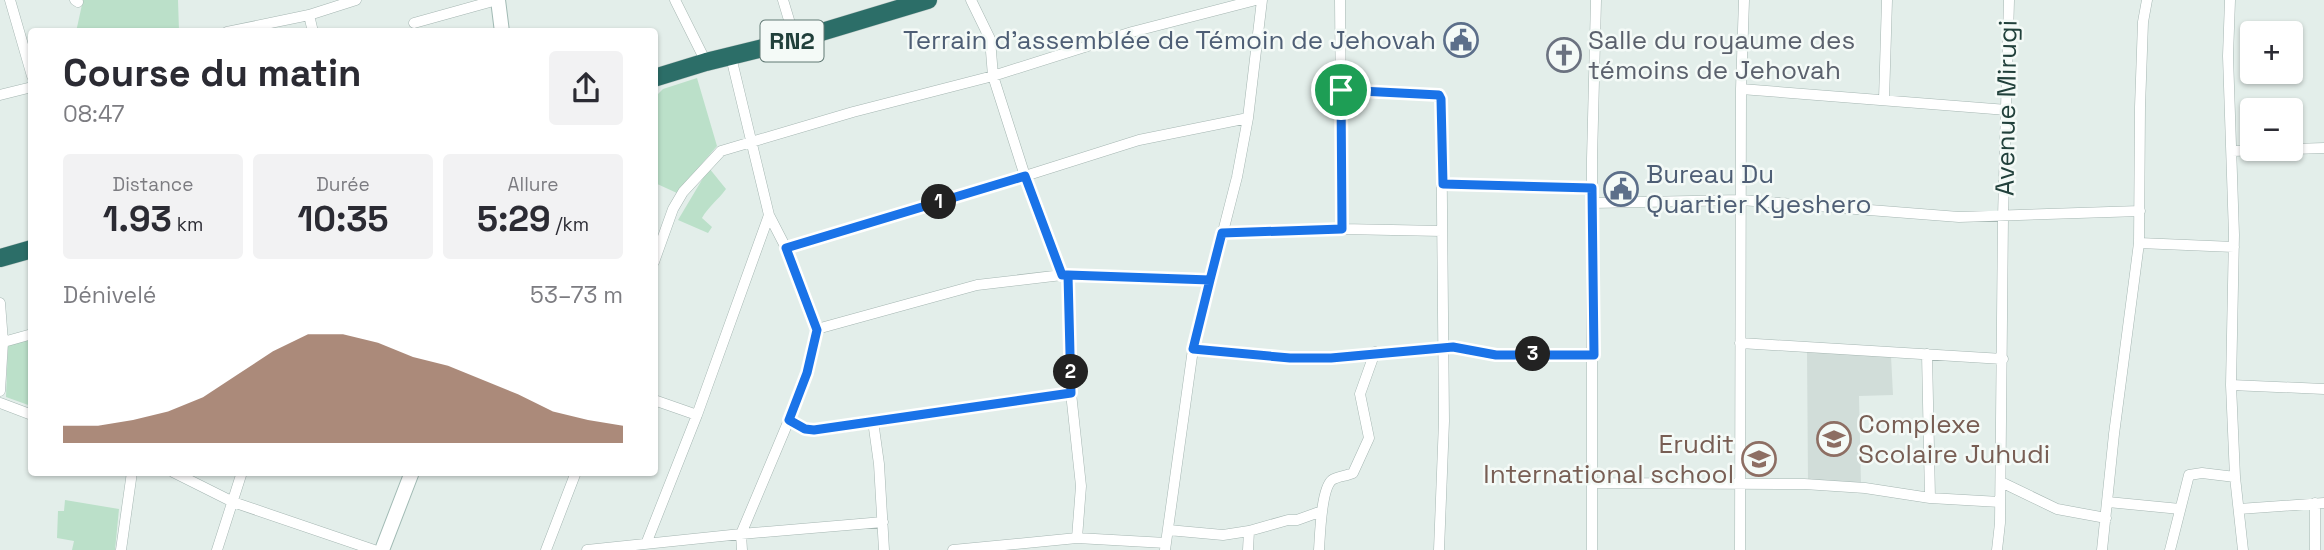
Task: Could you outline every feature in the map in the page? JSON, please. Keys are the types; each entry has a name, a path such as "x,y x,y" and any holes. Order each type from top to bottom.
{"highway":[{"name":"RN2","path":"658,77 795,40 928,0"},
{"path":"0,258 28,250"}],"street":[{"path":"10,0 28,62"},
{"path":"246,28 309,15 324,4 356,0"},
{"path":"414,23 497,0 501,28"},
{"path":"675,0 706,62"},
{"path":"783,0 795,40"},
{"path":"971,0 991,44 993,76 1025,176 1065,275 1071,393 1081,485 1077,538"},
{"path":"658,251 673,209 683,192 721,151 993,76 1132,32 1256,0"},
{"path":"953,550 1061,545 1077,538 1166,546 1193,349 1237,177 1248,118 1262,0"},
{"path":"1340,0 1342,229"},
{"path":"1592,550 1592,188 1596,0"},
{"path":"1740,550 1741,89 1744,0"},
{"path":"1884,100 1886,0"},
{"name":"Avenue Mirugi","path":"1997,550 2001,482 2003,217 2009,0"},
{"path":"2102,550 2139,243 2140,107 2143,22 2147,0"},
{"path":"2230,0 2228,56 2234,247 2231,386 2235,477 2243,550"},
{"path":"309,15 312,28"},
{"path":"731,57 769,215 786,248 817,330 807,373 741,534 742,550"},
{"path":"0,95 28,88"},
{"path":"1741,89 2007,110"},
{"path":"1341,90 1439,95 1441,99 1444,421 1439,550"},
{"path":"786,248 1139,140 1248,118"},
{"path":"2232,151 2324,148"},
{"path":"1443,184 1592,188"},
{"path":"1592,203 1741,200 1959,217 2140,211"},
{"path":"646,544 697,415 769,215"},
{"path":"1222,233 1342,229 1442,231"},
{"path":"2139,243 2234,247"},
{"path":"817,330 957,289 1065,275 1210,280"},
{"path":"0,303 0,391"},
{"path":"1,342 28,335"},
{"path":"1740,343 2003,359"},
{"path":"1193,349 1290,358 1331,358 1453,347 1496,355 1594,355"},
{"path":"1320,550 1322,511 1331,482 1353,473 1369,438 1360,394 1375,352"},
{"path":"1927,354 1930,498"},
{"path":"2231,386 2324,389"},
{"path":"789,420 805,429 814,430 1071,393"},
{"path":"658,401 697,415"},
{"path":"0,403 28,414"},
{"path":"873,421 879,464 884,550"},
{"path":"2170,550 2189,475 2202,473 2235,477"},
{"path":"121,550 131,476"},
{"path":"181,476 233,502 374,550"},
{"path":"217,550 241,476"},
{"path":"382,550 410,476"},
{"path":"546,550 574,476"},
{"path":"2001,482 2057,509 2106,518"},
{"path":"1592,483 1804,484 1865,488 1930,498 2000,502"},
{"path":"2108,502 2180,509"},
{"path":"2239,509 2319,503 2315,550"},
{"path":"1168,530 1216,535 1250,531 1322,511"},
{"path":"587,550 883,522"},
{"path":"1248,550 1250,531"}],"shaded area":[{"name":"Complexe Scolaire Juhudi","path":"1807,351 1891,356 1893,395 1859,396 1861,484 1808,483"}],"green space":[{"path":"83,0 178,0 179,28 77,28"},
{"path":"697,78 717,146 677,193 658,184 658,94 663,89"},
{"path":"709,168 726,189 702,218 712,227 708,233 678,220"},
{"path":"28,340 28,405 6,397 8,343"},
{"path":"65,500 119,509 115,550 72,550 74,541 57,538 58,511 64,511"}],"place":[{"name":"Terrain d'assemblée de Témoin de Jehovah","path":"1461,40"},
{"name":"Salle du royaume des témoins de Jehovah","path":"1564,55"},
{"name":"Bureau Du Quartier Kyeshero","path":"1621,189"},
{"name":"Complexe Scolaire Juhudi","path":"1834,439"},
{"name":"Erudit International school","path":"1759,459"}],"route":[{"path":"1341,90 1342,229 1222,233 1210,280 1068,275 1062,275 1025,176 786,248 817,330 807,373 789,420 805,429 814,430 1071,393 1068,275 1153,278 1210,280 1193,349 1290,358 1331,358 1453,347 1496,355 1594,355 1592,188 1443,184 1439,95 1341,90"}]}
